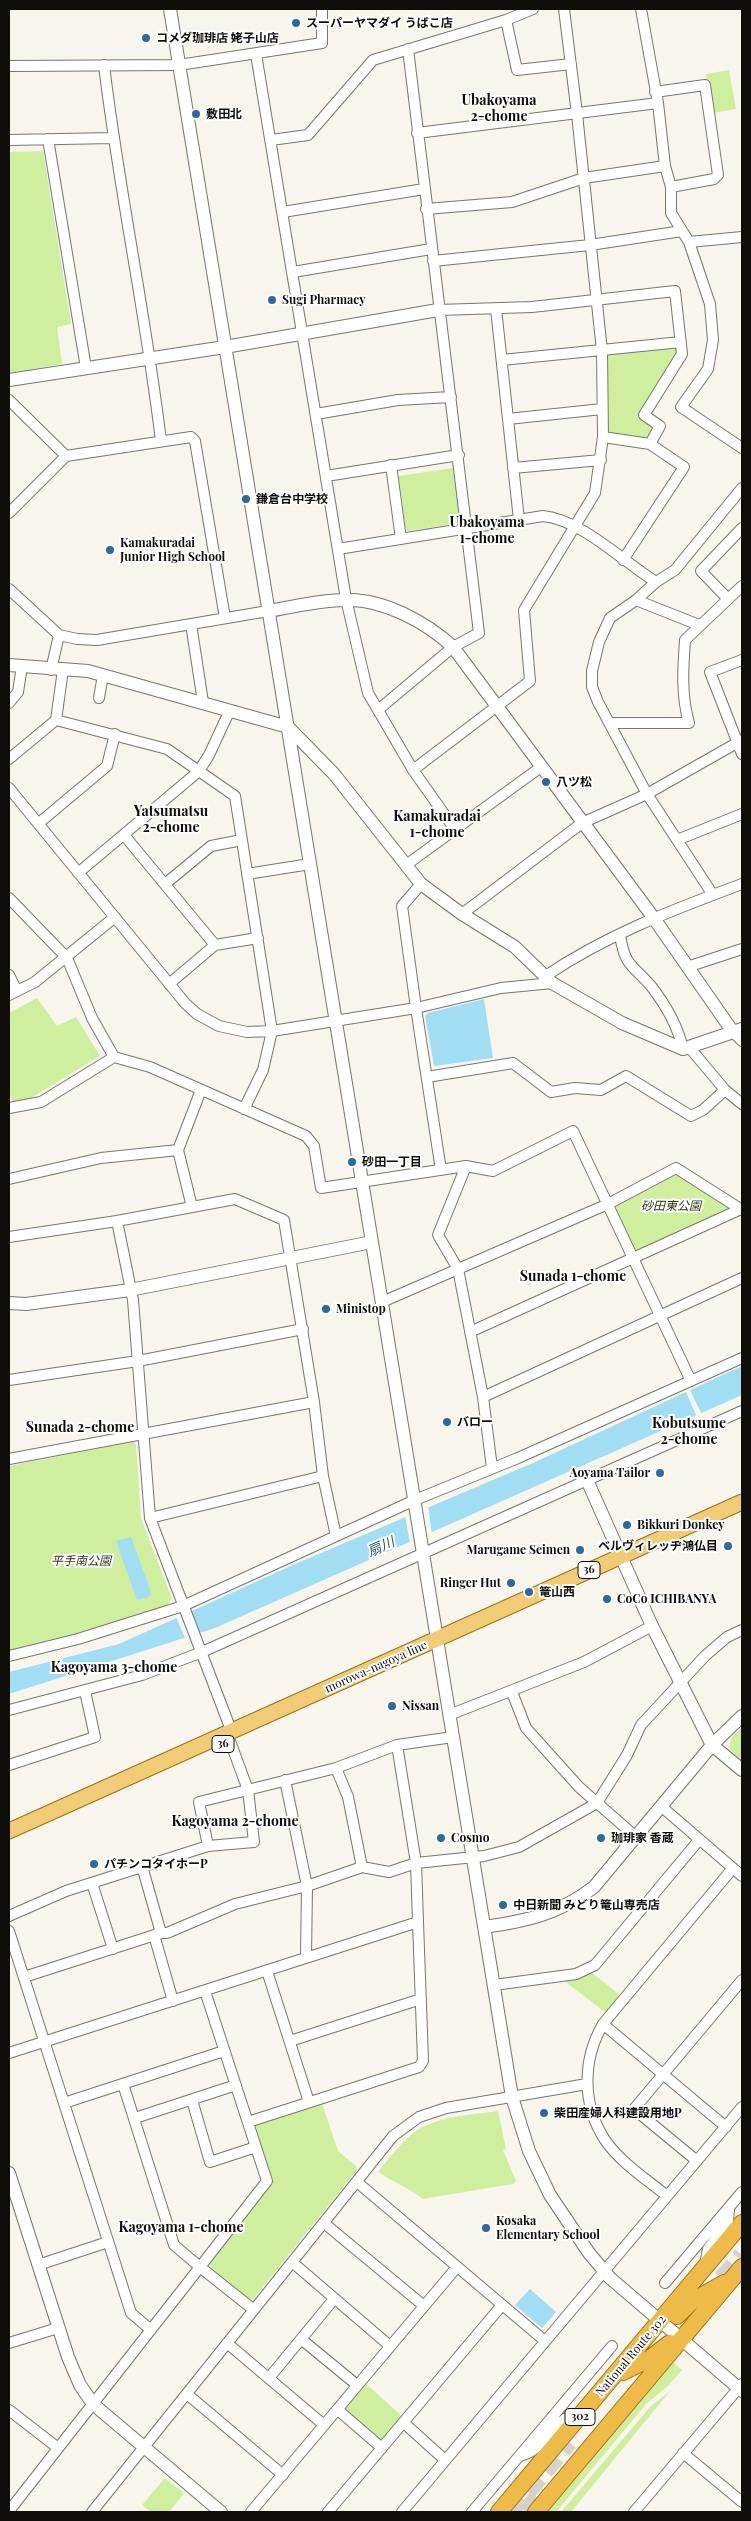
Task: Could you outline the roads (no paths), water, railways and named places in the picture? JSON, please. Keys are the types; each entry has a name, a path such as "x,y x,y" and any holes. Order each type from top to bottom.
{"highway":[{"name":"National Route 302","path":"500,2512 742,2223"},
{"path":"661,2321 673,2318 691,2302 720,2287 739,2270"},
{"name":"302","path":"536,2512 739,2270"},
{"path":"614,2376 649,2359 663,2346 681,2340"}],"main road":[{"name":"morowa-nagoya line","path":"622,1561 742,1502"},
{"name":"morowa-nagoya line","path":"9,1831 230,1736 622,1561 742,1512"},
{"name":"morowa-nagoya line","path":"9,1840 230,1736"}],"street":[{"path":"170,9 512,2097 529,2151 550,2195 604,2272 681,2340 741,2388 634,2512"},
{"path":"9,66 179,65 322,43 322,9"},
{"path":"271,140 308,135 373,60 506,20 533,9"},
{"path":"413,770 530,681 524,610 595,493 603,437 602,351 578,114 564,9"},
{"path":"641,9 658,103 665,166 671,187 672,213 689,242 710,304 713,340 708,369 681,407 742,448"},
{"path":"506,20 517,70 571,64"},
{"path":"378,710 452,647 479,633 459,455 432,261 408,49"},
{"path":"256,54 346,599 368,693 413,770 454,828"},
{"path":"104,66 112,138 151,358 161,441"},
{"path":"655,92 705,85 718,175 714,179 671,187"},
{"path":"417,133 658,103"},
{"path":"9,140 112,138"},
{"path":"48,139 86,368"},
{"path":"426,210 512,202 584,178 665,166"},
{"path":"283,212 424,189"},
{"path":"432,261 590,245 682,231"},
{"path":"689,242 742,237"},
{"path":"293,272 431,249"},
{"path":"9,380 225,347 438,310 496,309 675,291 682,354 644,415 660,426 650,444"},
{"path":"496,309 519,520"},
{"path":"502,360 680,342"},
{"path":"316,414 398,400 451,397"},
{"path":"9,400 66,456"},
{"path":"508,419 602,409"},
{"path":"9,513 66,456 191,437 195,441 225,618"},
{"path":"603,437 650,444 684,467 623,560"},
{"path":"326,476 459,455"},
{"path":"513,468 601,460"},
{"path":"391,465 401,539"},
{"path":"713,895 647,794 592,687 592,671 599,642 610,618 674,570 742,488"},
{"path":"338,548 543,516 555,517 576,527 656,582"},
{"path":"728,598 701,571 742,528"},
{"path":"609,723 690,723 685,708 682,678 684,640 742,586"},
{"path":"9,589 59,635 77,639 97,640 346,599 381,606 404,614 421,623 452,647 653,917 687,967 738,1030 742,1041"},
{"path":"636,600 699,625"},
{"path":"191,624 203,702"},
{"path":"9,759 56,720 59,635"},
{"path":"742,660 710,672 740,741 742,754"},
{"path":"9,703 18,692 15,666 88,671 288,727 334,774 420,884 462,914 515,947 548,980 622,1023 686,1048 738,1030"},
{"path":"99,698 104,675"},
{"path":"78,873 199,771 210,755 230,710"},
{"path":"56,720 168,749 235,796 272,1031 263,1070 244,1109"},
{"path":"39,823 106,766 116,734"},
{"path":"462,914 582,823 647,794 740,741"},
{"path":"406,865 454,828 541,767"},
{"path":"9,788 185,1003 209,1021 231,1030 247,1032 272,1031 336,1022 416,1008 501,988 548,980 596,944 620,935 653,917 742,884"},
{"path":"677,840 742,814"},
{"path":"124,835 215,945"},
{"path":"165,884 210,846 242,840"},
{"path":"247,874 310,864"},
{"path":"420,884 402,906 441,1170"},
{"path":"9,898 67,958 92,1018 114,1057 150,1067 311,1140 321,1188 466,1166 493,1171 573,1131 691,1381"},
{"path":"9,975 13,993 34,982 67,958 115,917"},
{"path":"620,935 623,956 630,967 651,986 679,1032 686,1048 725,1090 742,1104"},
{"path":"169,984 215,945 258,938"},
{"path":"687,967 742,949"},
{"path":"9,1108 41,1102 114,1057"},
{"path":"427,1077 513,1062 551,1092 575,1088 601,1090 626,1076 690,1116 703,1110 725,1090"},
{"path":"192,1208 178,1150 201,1090"},
{"path":"9,1179 101,1158 178,1150"},
{"path":"466,1166 438,1235 458,1269 483,1397 492,1468"},
{"path":"382,1302 608,1204 676,1168 742,1209"},
{"path":"9,1237 117,1222 235,1199 284,1220 303,1329 323,1476 336,1536"},
{"path":"470,1332 742,1209"},
{"path":"9,1916 92,1883 208,1846 254,1842 248,1790 202,1652 184,1610 150,1518 138,1361 130,1290 117,1222"},
{"path":"9,1303 26,1304 130,1290 372,1242"},
{"path":"483,1397 742,1278"},
{"path":"9,1380 138,1361 303,1329"},
{"path":"9,1656 184,1610 336,1536 416,1505 492,1468 742,1358"},
{"path":"9,1459 314,1402"},
{"path":"9,1710 142,1675 202,1652 423,1548 587,1480 742,1411"},
{"path":"150,1518 323,1476"},
{"path":"587,1480 652,1626 712,1745 742,1770"},
{"path":"449,1715 512,1692 584,1662 652,1626"},
{"path":"24,1977 158,1934 167,1933 235,1904 307,1886 362,1867 390,1872 416,1864 519,1847 596,1803 627,1755 641,1725 705,1656 727,1637 742,1630"},
{"path":"9,1765 95,1736 85,1691"},
{"path":"512,1692 526,1728 579,1787 636,1837"},
{"path":"484,1927 536,1918 570,1905 594,1887 712,1745 742,1716"},
{"path":"208,1846 198,1802 336,1768 397,1745 453,1737"},
{"path":"248,2122 419,2067 423,2061 416,1864 397,1745"},
{"path":"336,1768 348,1797 362,1867"},
{"path":"285,1780 307,1886 306,1958"},
{"path":"662,1807 742,1876"},
{"path":"494,1984 576,1974 595,1965 699,1840"},
{"path":"142,1866 173,2001"},
{"path":"667,2196 625,2162 606,2141 596,2122 587,2084 591,2052 603,2024 733,1868"},
{"path":"92,1883 113,1949"},
{"path":"9,2053 418,1922"},
{"path":"9,1930 132,2313 151,2330"},
{"path":"268,1971 309,2102"},
{"path":"697,2161 634,2109 742,1980"},
{"path":"9,2511 267,2181 205,1991"},
{"path":"290,2041 421,2000"},
{"path":"603,2024 726,2127"},
{"path":"64,2103 224,2051"},
{"path":"123,2084 174,2245 254,2310"},
{"path":"92,2512 393,2136 419,2117 446,2108 587,2084"},
{"path":"134,2118 236,2085"},
{"path":"192,2100 210,2162 256,2147"},
{"path":"402,2512 742,2107"},
{"path":"9,2173 71,2366 93,2404 221,2512"},
{"path":"357,2182 545,2341"},
{"path":"665,2284 742,2192"},
{"path":"705,2268 708,2249 728,2222 729,2208"},
{"path":"324,2223 424,2306"},
{"path":"38,2265 108,2242"},
{"path":"292,2262 390,2346"},
{"path":"251,2512 457,2267"},
{"path":"269,2378 334,2299"},
{"path":"328,2512 502,2305"},
{"path":"9,2343 58,2328"},
{"path":"301,2339 357,2385"},
{"path":"227,2344 324,2425"},
{"path":"472,2512 612,2346"},
{"path":"187,2394 283,2475"},
{"path":"338,2410 382,2448"},
{"path":"9,2411 58,2448"},
{"path":"520,2456 534,2452 564,2418 583,2413"},
{"path":"404,2422 445,2460"},
{"path":"683,2453 742,2502"}],"water":[{"path":"484,999 493,1058 434,1066 425,1016 428,1013"},
{"name":"扇川","path":"742,1366 742,1395 215,1628 9,1694 9,1672 119,1644 295,1564 533,1463"},
{"path":"131,1537 151,1594 147,1598 137,1600 116,1541"},
{"path":"530,2289 556,2312 542,2328 515,2305"}],"tunnel":[{"path":"722,2279 742,2255"},
{"path":"510,2512 569,2442"},
{"path":"526,2512 544,2490"}],"place":[{"name":"スーパーヤマダイ うばこ店","path":"296,23"},
{"name":"コメダ珈琲店 姥子山店","path":"146,38"},
{"name":"敷田北","path":"196,114"},
{"name":"Sugi Pharmacy","path":"272,300"},
{"name":"鎌倉台中学校","path":"246,499"},
{"name":"Kamakuradai Junior High School","path":"110,550"},
{"name":"八ツ松","path":"546,782"},
{"name":"砂田一丁目","path":"352,1162"},
{"name":"Ministop","path":"326,1309"},
{"name":"バロー","path":"447,1422"},
{"name":"Aoyama Tailor","path":"660,1473"},
{"name":"Bikkuri Donkey","path":"627,1525"},
{"name":"ベルヴィレッヂ鴻仏目","path":"728,1546"},
{"name":"Marugame Seimen","path":"580,1550"},
{"name":"Ringer Hut","path":"511,1583"},
{"name":"篭山西","path":"529,1592"},
{"name":"CoCo ICHIBANYA","path":"607,1599"},
{"name":"Nissan","path":"392,1706"},
{"name":"Cosmo","path":"441,1838"},
{"name":"珈琲家 香蔵","path":"601,1838"},
{"name":"パチンコタイホーP","path":"94,1864"},
{"name":"中日新聞 みどり篭山専売店","path":"503,1905"},
{"name":"柴田産婦人科建設用地P","path":"544,2113"},
{"name":"Kosaka Elementary School","path":"486,2228"}],"district":[{"name":"Ubakoyama 2-chome","path":"499,109"},
{"name":"Ubakoyama 1-chome","path":"487,532"},
{"name":"Yatsumatsu 2-chome","path":"171,820"},
{"name":"Kamakuradai 1-chome","path":"437,826"},
{"name":"Sunada 1-chome","path":"573,1277"},
{"name":"Sunada 2-chome","path":"80,1428"},
{"name":"Kobutsume 2-chome","path":"689,1432"},
{"name":"Kagoyama 3-chome","path":"114,1668"},
{"name":"Kagoyama 2-chome","path":"235,1822"},
{"name":"Kagoyama 1-chome","path":"181,2228"}],"park label":[{"name":"砂田東公園","path":"671,1206"},
{"name":"平手南公園","path":"81,1561"}]}
